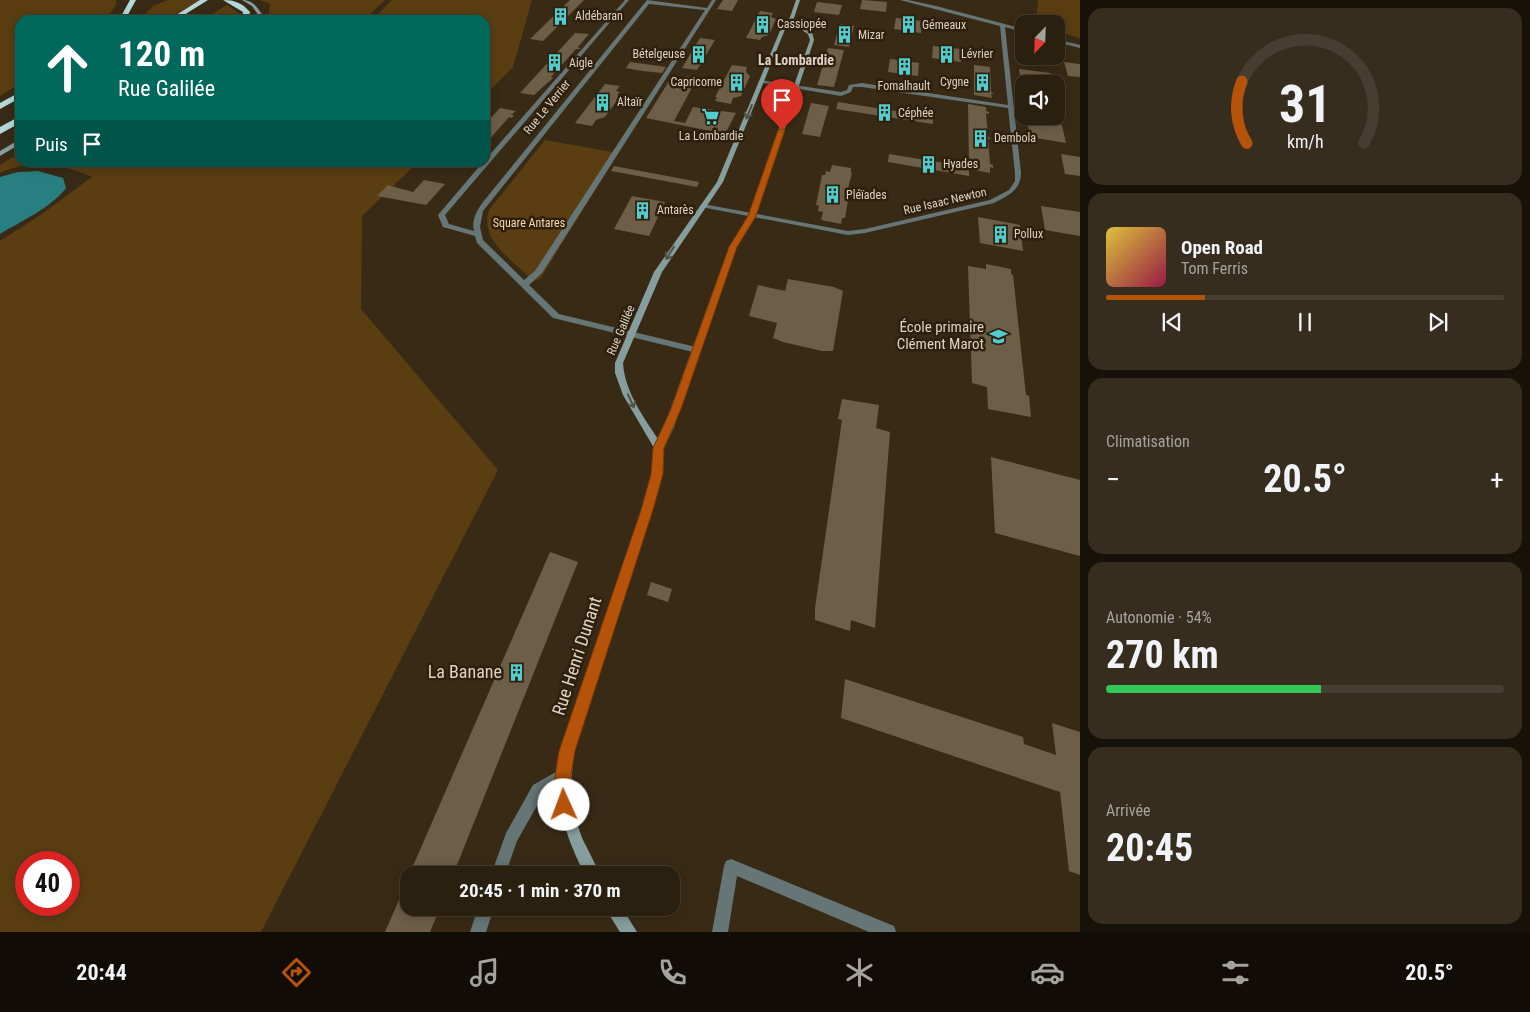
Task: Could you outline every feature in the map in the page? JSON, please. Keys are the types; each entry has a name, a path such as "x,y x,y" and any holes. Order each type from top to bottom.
{"highway":[{"path":"125,15 133,0"},
{"path":"226,0 244,8 247,12 246,15"},
{"path":"180,15 208,2"},
{"path":"194,15 204,9 208,2"},
{"path":"0,106 15,98"},
{"path":"0,120 15,112"},
{"path":"0,131 15,123"}],"street":[{"path":"244,0 258,8 261,15"},
{"path":"490,158 626,0"},
{"path":"526,284 538,273 714,0"},
{"name":"Rue Galilée","path":"659,448 639,419 618,371 619,363 658,272 720,182 784,26 791,21 798,0"},
{"path":"902,0 1015,29"},
{"path":"648,1 708,9"},
{"name":"Rue Le Verrier","path":"476,234 477,220 485,203 648,1"},
{"path":"659,448 669,427 733,247 752,216 813,36 791,21"},
{"name":"Rue Isaac Newton","path":"752,216 848,233 865,231 992,202 1011,191 1018,181 1002,25"},
{"path":"1065,43 1080,47"},
{"path":"761,82 841,94 849,92 851,86 862,85 1011,106"},
{"path":"0,154 15,144"},
{"path":"482,167 441,215 446,226 476,234 485,248 526,284 556,316 697,350"},
{"path":"703,206 752,216"},
{"name":"Rue Henri Dunant","path":"589,866 572,832 564,805 563,775 567,751 647,510 657,474 659,448"},
{"path":"501,866 511,838 538,790 563,775"},
{"path":"720,932 731,866 888,932"},
{"path":"478,932 483,916"},
{"path":"618,916 629,932"}],"green space":[{"path":"0,0 116,0 116,5 109,15 15,15 15,87 0,96"},
{"path":"168,0 201,0 174,15 145,15 153,6"},
{"path":"260,0 385,0 369,15 269,15 270,4"},
{"path":"392,0 532,0 513,67 490,90 490,15 377,15"},
{"path":"1038,0 1080,0 1080,38 1065,34 1065,15 1037,15"},
{"path":"227,5 240,15 210,15"},
{"name":"Square Antares","path":"545,140 618,153 540,279 533,281 500,250 489,232 487,221 489,210"},
{"path":"15,156 15,167 19,167 0,173 0,165"},
{"path":"62,167 413,167 362,216 361,309 498,470 261,932 0,932 0,241 42,214 92,177"}],"water":[{"path":"38,171 63,178 66,188 44,208 0,234 0,177 18,172"}],"building":[{"name":"Aldébaran","path":"570,0 584,0 543,41 530,39"},
{"path":"723,0 738,0 732,11 717,9"},
{"path":"862,0 887,2 886,12 860,9"},
{"path":"817,2 842,5 839,15 814,12"},
{"name":"Cassiopée","path":"760,11 773,13 771,17 776,19 769,35 762,37 760,40 746,38"},
{"name":"Gémeaux","path":"896,18 922,21 921,33 894,29"},
{"name":"Mizar","path":"840,24 854,26 849,47 834,45"},
{"name":"Aigle","path":"575,33 589,34 578,47 581,49 576,49 551,77 553,78 534,95 520,93"},
{"name":"Bételgeuse","path":"700,38 715,40 697,70 682,68"},
{"name":"Lévrier","path":"933,46 961,49 961,62 932,58"},
{"path":"828,48 844,50 834,87 817,85"},
{"name":"Fomalhault","path":"890,59 919,63 918,76 888,72"},
{"path":"630,62 666,67 662,73 642,71 626,68"},
{"path":"1065,62 1080,64 1080,77 1068,76"},
{"name":"Capricorne","path":"732,65 747,67 746,72 750,76 741,96 733,98 731,104 715,101 717,97 715,97"},
{"name":"Cygne","path":"974,65 990,67 991,92 994,94 991,94 992,98 974,95"},
{"path":"1019,69 1050,73 1051,75 1020,75"},
{"path":"685,76 705,79 702,83 695,82 674,121 685,123 693,107 736,113 725,134 646,118 671,78 683,80"},
{"name":"Altaïr","path":"605,84 620,86 616,91 620,92 617,95 621,95 605,117 596,120 592,126 575,123"},
{"name":"Céphée","path":"838,102 933,117 933,124 836,109"},
{"path":"811,103 829,106 820,137 802,134"},
{"name":"Dembola","path":"968,104 986,107 986,111 989,112 989,114 986,113 988,136 991,139 988,139 990,164 993,165 993,168 990,167 990,173 969,169 969,176 888,162 889,154 969,167"},
{"path":"500,108 516,111 511,115 514,115 512,118 509,117 490,139 490,119"},
{"path":"1028,125 1062,125 1066,143 1030,137"},
{"path":"1061,154 1080,157 1080,176 1065,174"},
{"name":"Pléïades","path":"832,165 851,168 852,173 845,200 848,200 845,218 842,218 841,224 821,220 823,212 818,211 819,206 816,205 822,175 825,175 826,171 830,172"},
{"path":"614,166 699,182 697,187 611,171"},
{"path":"424,180 445,184 426,205 377,196 388,185 413,192"},
{"name":"Antarès","path":"632,196 665,202 649,236 614,229"},
{"path":"1041,206 1080,212 1080,236 1045,230"},
{"name":"Pollux","path":"978,217 1020,225 1023,251 980,243"},
{"path":"986,264 1011,269 1011,274 1013,275 1026,395 1029,396 1031,417 988,409 987,387 972,383 968,266 986,269"},
{"path":"788,279 834,287 843,291 833,351 822,351 773,338 777,323 749,316 758,285 785,291"},
{"path":"842,399 879,405 876,428 890,432 875,628 851,620 850,631 815,620 815,608 842,420 838,419"},
{"path":"991,457 1080,480 1080,556 995,533"},
{"name":"La Banane","path":"550,552 578,562 457,866 413,866"},
{"path":"651,582 672,589 668,602 647,595"},
{"path":"845,679 1023,737 1024,744 1056,755 1052,723 1080,732 1080,875 1069,871 1060,792 841,718"},
{"path":"400,898 400,916 437,916 430,932 385,932"}],"place":[{"name":"Aldébaran","path":"561,16"},
{"name":"Cassiopée","path":"763,24"},
{"name":"Gémeaux","path":"908,25"},
{"name":"Mizar","path":"844,35"},
{"name":"Bételgeuse","path":"699,54"},
{"name":"Lévrier","path":"947,54"},
{"name":"Aigle","path":"555,63"},
{"name":"Fomalhault","path":"904,67"},
{"name":"Capricorne","path":"736,82"},
{"name":"Cygne","path":"983,82"},
{"name":"Altaïr","path":"603,102"},
{"name":"Céphée","path":"884,113"},
{"name":"La Lombardie","path":"711,117"},
{"name":"Dembola","path":"980,138"},
{"name":"Hyades","path":"929,164"},
{"name":"Pléïades","path":"832,195"},
{"name":"Antarès","path":"643,210"},
{"name":"Pollux","path":"1000,234"},
{"name":"École primaire Clément Marot","path":"998,336"},
{"name":"La Banane","path":"516,672"}],"district":[{"name":"La Lombardie","path":"796,60"}],"route":[{"path":"564,805 563,775 567,751 647,510 657,474 659,448 676,409 733,247 752,216 782,130"}]}
